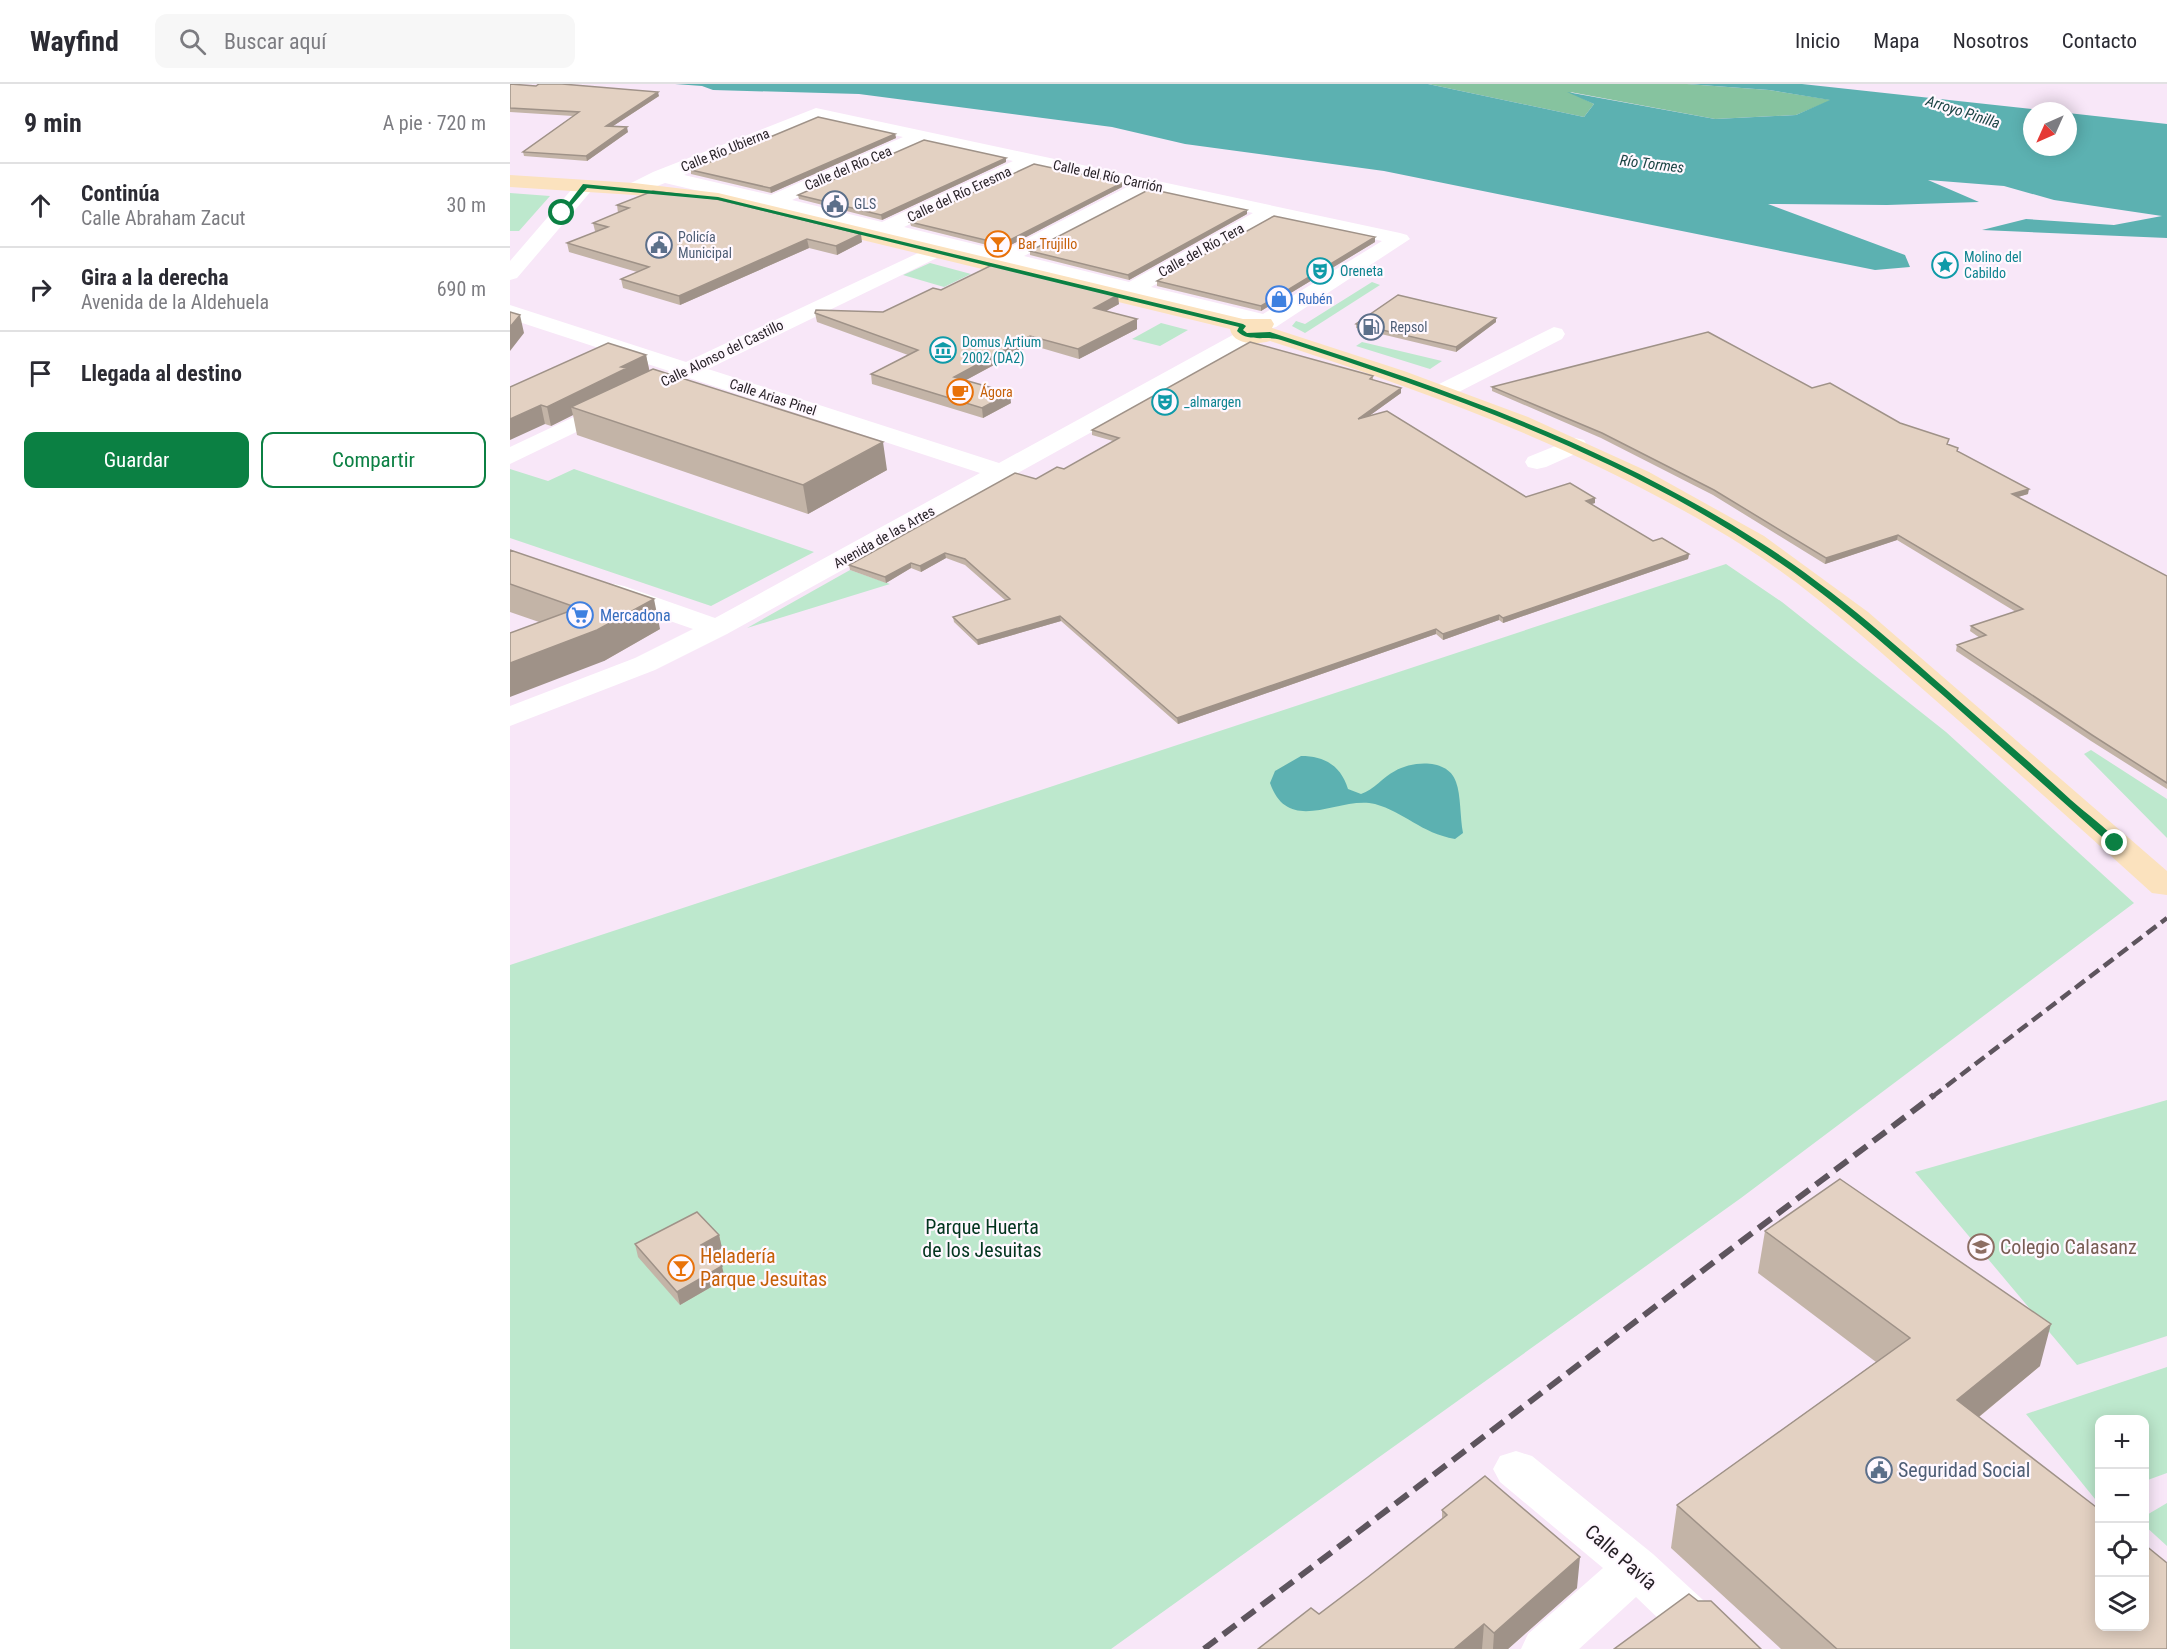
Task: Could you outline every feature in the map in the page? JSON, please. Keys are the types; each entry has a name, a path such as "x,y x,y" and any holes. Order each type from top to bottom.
{"main road":[{"path":"510,181 634,189 718,198 934,252 1258,328 1443,391 1575,445 1685,501 1755,542 1808,579 1898,651 2164,886"}],"street":[{"name":"Calle del Río Carrión","path":"816,113 1400,239"},
{"name":"Calle Río Ubierna","path":"634,189 660,176 816,113"},
{"name":"Calle del Río Cea","path":"773,201 924,135"},
{"name":"Calle del Río Eresma","path":"885,228 1033,159"},
{"path":"700,160 731,170 700,183"},
{"path":"660,176 700,183 1132,289 1258,328"},
{"path":"1005,258 1149,184"},
{"path":"510,274 585,186"},
{"name":"Calle del Río Tera","path":"1132,289 1271,211"},
{"path":"519,235 543,235"},
{"name":"Avenida de las Artes","path":"510,717 645,664 717,628 1258,328 1400,239"},
{"name":"Calle Alonso del Castillo","path":"510,457 934,252"},
{"name":"Calle Arias Pinel","path":"510,312 1002,472"},
{"path":"1443,391 1554,334"},
{"path":"1537,462 1575,445"},
{"path":"591,585 717,628"},
{"name":"Calle Pavía","path":"1516,1469 1636,1568 1723,1649"},
{"path":"1545,1649 1636,1568"}],"green space":[{"path":"510,193 550,196 519,231 510,231"},
{"path":"930,263 971,274 944,287 903,275"},
{"path":"1372,282 1380,285 1305,333 1292,326 1296,321 1305,324"},
{"path":"1161,323 1188,330 1160,346 1132,339"},
{"path":"1362,342 1442,361 1430,369 1356,346"},
{"path":"510,469 548,481 574,469 814,552 711,606 510,538"},
{"name":"Parque Huerta de los Jesuitas","path":"1726,564 1782,602 1946,732 2134,903 1741,1198 1111,1649 510,1649 510,965"},
{"path":"850,570 890,584 747,628"},
{"path":"2091,750 2167,799 2167,838 2084,754"},
{"path":"2167,1100 2167,1336 2077,1365 1915,1172"},
{"path":"2167,1367 2167,1473 2149,1480 2149,1415 2095,1415 2095,1499 2026,1414"},
{"path":"2167,1503 2167,1546 2149,1530 2149,1514"}],"shaded area":[{"path":"1428,84 1687,84 1769,90 1832,100 1796,115 1715,119 1570,92 1594,104 1584,117"}],"water":[{"path":"675,84 1428,84 1584,117 1594,104 1567,92 1715,119 1796,115 1830,100 1769,90 1687,84 1802,84 2023,108 2023,156 2077,156 2077,114 2167,124 2167,238 1982,230 2026,219 2114,225 2162,216 2054,200 2004,186 1928,180 1979,202 1887,205 1768,204 1905,255 1910,267 1875,270 1384,171 1185,144 1112,127 859,94 713,90 702,86"},
{"path":"1301,756 1325,760 1341,774 1348,789 1361,794 1402,768 1420,764 1438,765 1452,774 1458,787 1463,833 1455,839 1443,836 1375,804 1361,803 1302,811 1289,808 1278,799 1270,783 1275,771"}],"building":[{"path":"510,84 536,86 562,84 658,92 606,126 627,127 586,156 523,152 579,112 510,108"},
{"path":"818,117 895,134 770,188 691,170"},
{"path":"924,140 1006,158 881,215 798,195"},
{"path":"1034,164 1122,183 1002,244 910,222"},
{"path":"1150,189 1247,210 1128,275 1030,251"},
{"path":"653,191 716,199 861,234 836,246 807,239 679,296 621,279 649,267 567,243 608,227 593,223 629,208 617,205"},
{"path":"1274,216 1375,237 1261,306 1157,281"},
{"path":"992,265 1118,295 1094,308 1137,319 1078,349 1030,336 954,377 1010,393 982,408 871,374 918,350 815,313 816,310 883,312 933,288 941,290"},
{"path":"1398,295 1496,318 1456,347 1356,324"},
{"path":"510,312 520,315 510,327"},
{"path":"1708,332 1812,388 1830,383 1900,423 1949,439 1947,444 1958,448 1957,451 2029,489 2012,494 2167,576 2167,783 1957,645 1986,635 1971,626 2023,609 1898,535 1826,558 1714,490 1602,433 1492,387"},
{"path":"1250,342 1373,376 1370,379 1401,388 1358,419 1387,411 1526,497 1570,483 1595,498 1586,501 1653,541 1662,538 1689,554 1503,618 1499,615 1443,634 1436,629 1177,718 1060,616 977,640 953,617 1010,599 965,559 945,553 920,566 911,563 885,577 849,565 1015,473 1036,479 1057,467 1064,469 1119,438 1092,430"},
{"path":"608,343 646,355 621,367 627,368 547,407 541,405 510,419 510,387"},
{"path":"653,369 883,442 803,485 571,407"},
{"path":"510,550 654,599 597,630 510,663 510,633 578,608 510,584"},
{"path":"1840,1179 2051,1324 1957,1400 2095,1506 2095,1631 2149,1631 2149,1548 2167,1563 2167,1649 1837,1649 1677,1505 1910,1338 1765,1231"},
{"name":"Heladería Parque Jesuitas","path":"697,1212 719,1235 701,1245 722,1266 677,1292 635,1244"},
{"path":"1485,1476 1580,1557 1494,1633 1484,1624 1454,1649 1258,1649 1311,1608 1319,1614 1368,1577 1447,1515 1442,1510"},
{"path":"1689,1594 1698,1601 1711,1601 1761,1649 1614,1649"}],"railway":[{"path":"1932,1097 2167,918"},
{"path":"1204,1649 1934,1095"}],"place":[{"name":"GLS","path":"835,204"},
{"name":"Bar Trujillo","path":"998,244"},
{"name":"Policía Municipal","path":"659,245"},
{"name":"Molino del Cabildo","path":"1945,265"},
{"name":"Oreneta","path":"1320,271"},
{"name":"Rubén","path":"1279,299"},
{"name":"Repsol","path":"1371,327"},
{"name":"Domus Artium 2002 (DA2)","path":"943,350"},
{"name":"Ágora","path":"960,392"},
{"name":"_almargen","path":"1165,402"},
{"name":"Mercadona","path":"580,615"},
{"name":"Colegio Calasanz","path":"1981,1247"},
{"name":"Heladería Parque Jesuitas","path":"681,1268"},
{"name":"Seguridad Social","path":"1879,1470"}],"route":[{"path":"562,213 585,186 718,198 1243,326 1240,331 1242,334 1251,337 1270,334 1424,384 1496,411 1601,457 1685,501 1755,542 1808,579 1898,651 2115,843"}],"water label":[{"name":"Arroyo Pinilla","path":"1963,112"},
{"name":"Río Tormes","path":"1652,164"}]}
